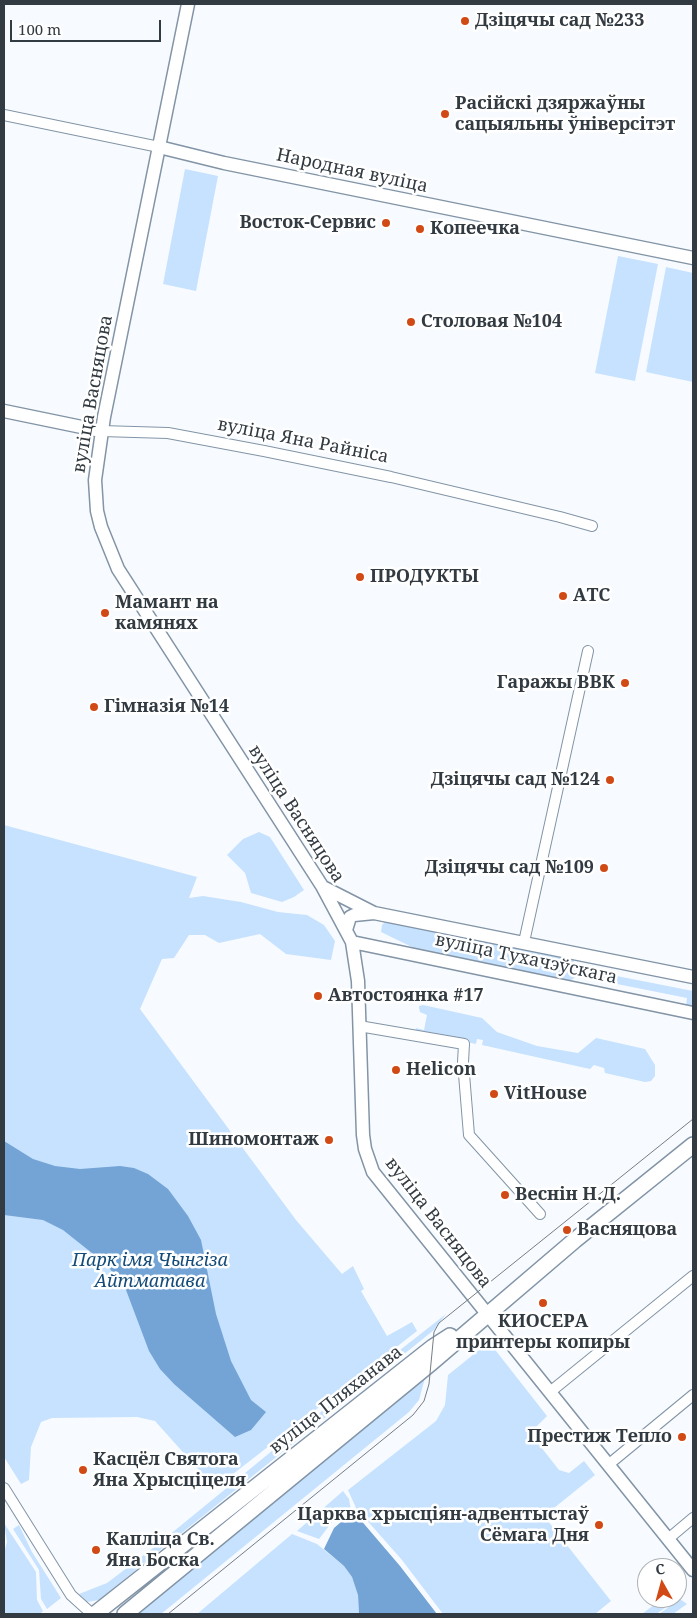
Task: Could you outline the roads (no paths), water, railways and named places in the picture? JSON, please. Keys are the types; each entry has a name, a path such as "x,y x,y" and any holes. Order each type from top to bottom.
{"main road":[{"name":"вуліца Пляханава","path":"125,1614 431,1363 487,1313 693,1145"},
{"name":"вуліца Пляханава","path":"94,1614 433,1347 487,1313"}],"street":[{"name":"вуліца Васняцова","path":"188,4 101,431 95,494 101,527 118,569 322,886 352,942 357,965 363,1135 365,1149 373,1172 693,1570"},
{"name":"Народная вуліца","path":"4,115 159,147 224,163 693,258"},
{"name":"вуліца Яна Райніса","path":"4,411 101,431 168,433 264,451 391,477 560,516 592,526"},
{"path":"524,942 588,651"},
{"name":"вуліца Тухачэўскага","path":"322,886 374,913 693,976"},
{"name":"вуліца Тухачэўскага","path":"346,930 350,918 354,915 374,913"},
{"name":"вуліца Тухачэўскага","path":"352,942 693,1013"},
{"path":"359,1026 464,1044 463,1062 470,1135 499,1170 540,1214"},
{"path":"550,1392 693,1276"},
{"path":"608,1465 693,1395"},
{"path":"4,1488 71,1595 94,1614"},
{"path":"668,1539 693,1518"}],"water":[{"path":"4,1141 33,1159 55,1166 80,1169 120,1166 134,1168 148,1174 168,1189 188,1216 201,1240 216,1314 231,1361 251,1400 266,1412 251,1430 235,1437 174,1384 160,1369 149,1351 126,1290 107,1265 63,1230 43,1220 4,1215"},
{"path":"359,1518 400,1566 437,1614 359,1614 358,1595 352,1577 344,1566 324,1549 334,1528 341,1522"}],"tram line":[{"path":"168,1614 413,1415 424,1401 429,1384 434,1332 439,1323 693,1119"}],"place":[{"name":"Дзіцячы сад №233","path":"465,21"},
{"name":"Расійскі дзяржаўны сацыяльны ўніверсітэт","path":"445,114"},
{"name":"Восток-Сервис","path":"386,223"},
{"name":"Копеечка","path":"420,229"},
{"name":"Столовая №104","path":"411,322"},
{"name":"ПРОДУКТЫ","path":"360,577"},
{"name":"АТС","path":"563,596"},
{"name":"Мамант на камянях","path":"105,613"},
{"name":"Гаражы ВВК","path":"625,683"},
{"name":"Гімназія №14","path":"94,707"},
{"name":"Дзіцячы сад №124","path":"610,780"},
{"name":"Дзіцячы сад №109","path":"604,868"},
{"name":"Автостоянка #17","path":"318,996"},
{"name":"Helicon","path":"396,1070"},
{"name":"VitHouse","path":"494,1094"},
{"name":"Шиномонтаж","path":"329,1140"},
{"name":"Веснін Н.Д.","path":"505,1195"},
{"name":"Васняцова","path":"567,1230"},
{"name":"КИОСЕРА принтеры копиры","path":"543,1303"},
{"name":"Престиж Тепло","path":"682,1437"},
{"name":"Касцёл Святога Яна Хрысціцеля","path":"83,1470"},
{"name":"Царква хрысціян-адвентыстаў Сёмага Дня","path":"599,1525"},
{"name":"Капліца Св. Яна Боска","path":"96,1550"}],"park label":[{"name":"Парк імя Чынгіза Айтматава","path":"150,1271"}]}
